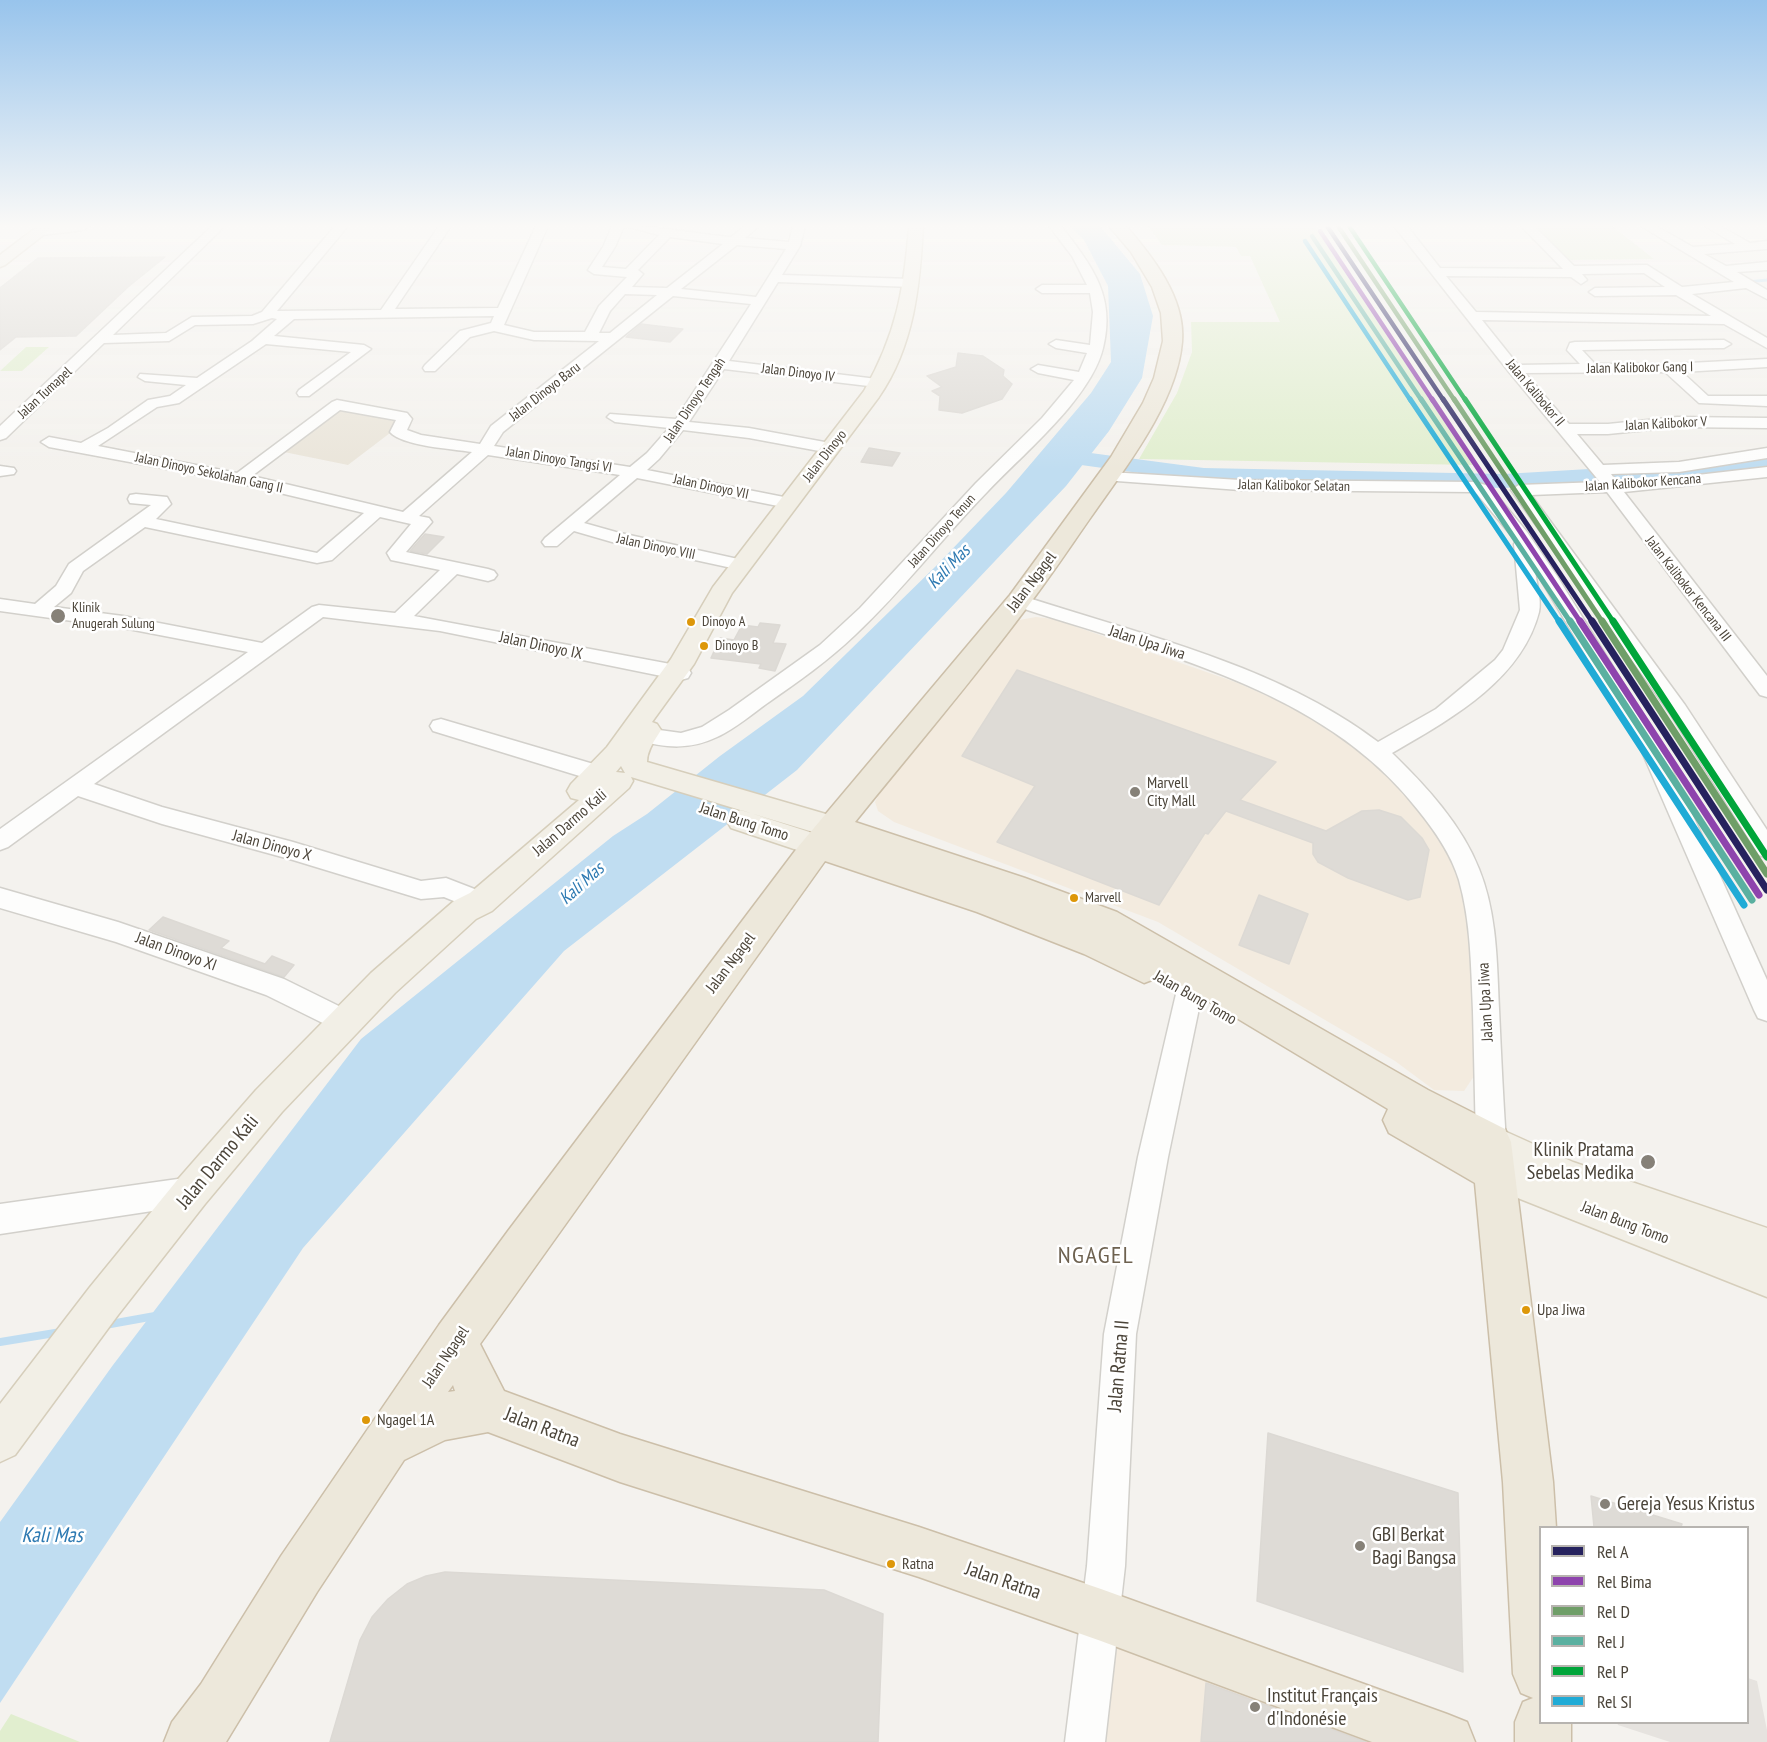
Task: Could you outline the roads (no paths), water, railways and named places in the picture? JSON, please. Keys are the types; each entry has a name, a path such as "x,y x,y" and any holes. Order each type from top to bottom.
{"highway":[{"name":"Jalan Ngagel","path":"207,1729 299,1574 455,1341 825,837 1019,601 1114,469 1160,386 1171,357 1173,341 1168,307"},
{"name":"Jalan Bung Tomo","path":"825,837 1116,953 1492,1157"},
{"name":"Jalan Bung Tomo","path":"825,837 1013,887 1121,930 1414,1103 1492,1157"},
{"name":"Jalan Upa Jiwa","path":"1492,1157 1513,1326 1528,1482 1539,1658"},
{"name":"Jalan Ratna","path":"455,1341 488,1408"},
{"name":"Jalan Ratna","path":"389,1442 441,1417 488,1408 620,1458 919,1552 1101,1615 1447,1742"},
{"path":"1544,1724 1544,1742"}],"main road":[{"name":"Jalan Dinoyo","path":"678,670 617,754 626,779 637,769 632,760 678,670 722,592 864,405 890,361 905,322 908,307"},
{"name":"Jalan Bung Tomo","path":"626,779 825,837"},
{"name":"Jalan Darmo Kali","path":"0,1440 104,1301 192,1191 294,1073 383,983 472,903 626,779"},
{"name":"Jalan Bung Tomo","path":"1492,1157 1566,1177 1767,1246"},
{"name":"Jalan Bung Tomo","path":"1492,1157 1767,1277"}],"street":[{"name":"Jalan Tumapel","path":"0,435 135,307"},
{"path":"267,315 273,307"},
{"path":"385,314 390,307"},
{"path":"496,326 504,307"},
{"path":"591,335 606,307"},
{"name":"Jalan Dinoyo Baru","path":"407,518 484,450 497,429 652,307"},
{"name":"Jalan Dinoyo Tengah","path":"551,542 661,448 680,424 755,307"},
{"name":"Jalan Dinoyo Tenun","path":"645,735 668,741 683,741 703,735 807,666 848,630 981,488 1031,439 1084,377 1096,350 1098,307"},
{"name":"Jalan Kalibokor II","path":"1464,307 1604,477"},
{"path":"1609,307 1620,319"},
{"path":"1707,307 1767,344"},
{"path":"102,339 169,337 192,321 253,320 267,315 502,312"},
{"path":"84,448 114,431 153,403 171,402 262,339 290,315"},
{"path":"1471,316 1767,324"},
{"path":"430,368 465,334 496,326 504,330 534,336 615,337"},
{"path":"262,339 364,349 304,393"},
{"path":"1592,369 1574,350 1575,346 1724,344"},
{"path":"1056,345 1096,350"},
{"name":"Jalan Kalibokor Gang I","path":"1514,369 1669,368 1767,363"},
{"name":"Jalan Dinoyo IV","path":"720,364 877,383"},
{"path":"1669,368 1704,400 1767,401"},
{"path":"1038,369 1084,377"},
{"path":"145,377 198,382"},
{"name":"Jalan Dinoyo Tangsi VI","path":"240,478 334,406 402,416 404,419 398,432 403,435 484,450 633,472"},
{"path":"615,417 749,433 830,448"},
{"name":"Jalan Kalibokor V","path":"1565,429 1608,429 1680,422 1767,423"},
{"name":"Jalan Dinoyo Sekolahan Gang II","path":"49,442 240,478 407,518"},
{"path":"1604,477 1767,453"},
{"name":"Jalan Kalibokor Selatan","path":"1114,469 1240,485 1480,488 1521,536"},
{"name":"Jalan Dinoyo VII","path":"633,472 788,503"},
{"name":"Jalan Kalibokor Kencana","path":"1767,472 1645,486 1604,477 1519,490 1678,710 1716,766 1767,849"},
{"name":"Jalan Kalibokor Kencana III","path":"1604,477 1767,690"},
{"path":"39,610 64,589 75,568 142,521 164,502 135,499"},
{"path":"142,521 318,558 326,556 372,510"},
{"path":"407,518 423,522 423,525 396,553 397,556 488,574"},
{"name":"Jalan Dinoyo VIII","path":"571,525 612,537 741,565"},
{"path":"1378,751 1443,714 1502,665 1512,651 1530,610 1521,536"},
{"path":"1521,536 1548,576 1650,746 1767,1010"},
{"path":"400,619 454,567"},
{"name":"Jalan Upa Jiwa","path":"1019,601 1265,684 1315,710 1378,751 1403,774 1453,843 1468,874 1481,928 1492,1157"},
{"path":"0,605 123,622 263,649"},
{"name":"Jalan Dinoyo IX","path":"0,841 263,649 319,611 334,610 400,619 678,670"},
{"path":"441,726 626,779"},
{"name":"Jalan Dinoyo X","path":"75,786 124,805 185,824 250,839 421,890 446,887 472,903"},
{"name":"Jalan Dinoyo XI","path":"0,898 118,932 275,987 345,1022"},
{"name":"Jalan Ratna II","path":"1085,1742 1101,1615 1120,1334 1153,1157 1189,994"},
{"path":"0,1219 192,1191"}],"water":[{"name":"Kali Mas","path":"1109,307 1150,307 1153,316 1142,378 1109,431 1066,486 797,770 564,951 303,1248 0,1703 0,1522 113,1365 361,1039 613,836 647,814 720,756 803,696 936,566 1006,493 1091,393 1111,362"}],"waterway":[{"path":"1053,455 1204,475 1504,481 1691,470 1767,459"},
{"path":"105,1325 155,1316"},
{"path":"0,1342 61,1332"}],"rail line":[{"name":"SI","path":"1349,307 1556,617 1744,905"},
{"name":"J","path":"1360,307 1564,612 1752,900"},
{"name":"Bima","path":"1371,307 1571,607 1759,895"},
{"name":"A","path":"1381,307 1579,602 1767,890"},
{"name":"D","path":"1392,307 1767,874"},
{"name":"P","path":"1403,307 1594,592 1767,857"}],"place":[{"name":"Klinik Anugerah Sulung","path":"58,616"},
{"name":"Dinoyo A","path":"691,622"},
{"name":"Dinoyo B","path":"704,646"},
{"name":"Marvell City Mall","path":"1135,792"},
{"name":"Marvell","path":"1074,898"},
{"name":"Klinik Pratama Sebelas Medika","path":"1648,1162"},
{"name":"Upa Jiwa","path":"1526,1310"},
{"name":"Ngagel 1A","path":"366,1420"},
{"name":"Gereja Yesus Kristus","path":"1605,1504"},
{"name":"GBI Berkat Bagi Bangsa","path":"1360,1546"},
{"name":"Ratna","path":"891,1564"},
{"name":"Institut Français d'Indonésie","path":"1255,1707"}],"district":[{"name":"NGAGEL","path":"1096,1256"}]}
